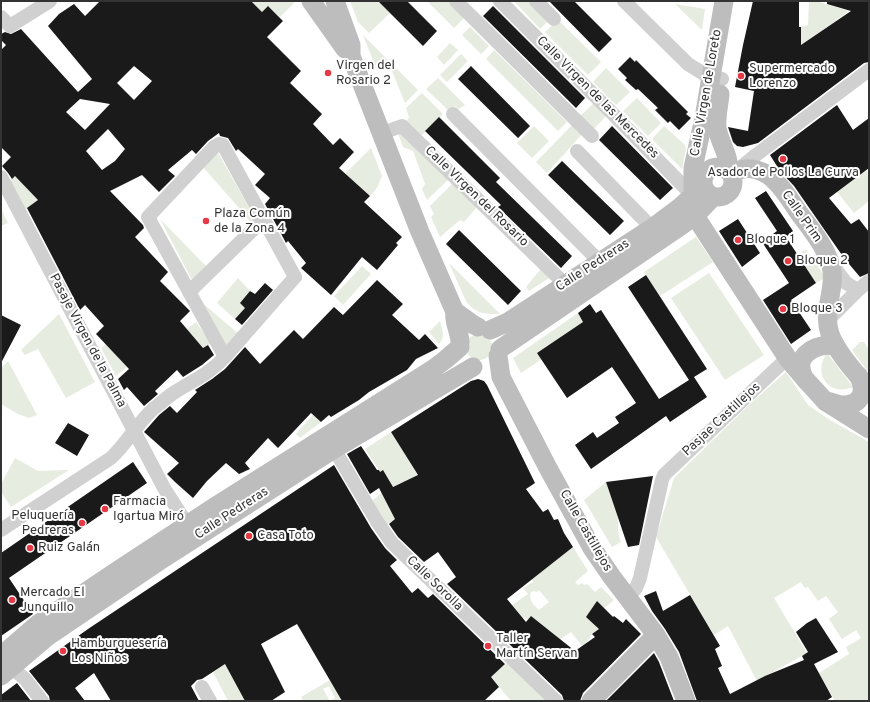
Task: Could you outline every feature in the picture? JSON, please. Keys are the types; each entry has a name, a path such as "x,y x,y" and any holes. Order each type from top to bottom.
{"main road":[{"path":"311,1 351,56 420,232 455,312 454,317 459,333 460,353 462,358 489,360 498,338 484,329 467,322 460,314 455,312"},
{"path":"335,1 351,45 351,56"},
{"name":"Calle Virgen de Loreto","path":"701,186 717,78 724,1"},
{"name":"Calle Virgen de Loreto","path":"735,1 717,78 717,127 719,138 728,162 746,168"},
{"path":"746,168 719,166 710,168 706,171 701,186 695,216 788,359 824,400 869,429"},
{"path":"701,186 722,197 730,191 746,168"},
{"name":"Calle Prim","path":"746,168 781,188 821,245 828,260 833,278 828,302 827,321 831,337 837,348 863,382 863,389 859,399 849,404 842,405 824,400"},
{"name":"Calle Pedreras","path":"484,329 508,322 652,228 701,186"},
{"name":"Calle Pedreras","path":"4,665 38,624 192,531 489,360 695,216"},
{"path":"460,344 467,332 472,329 484,329"},
{"name":"Calle Pedreras","path":"192,531 210,510 433,368 445,360 460,344"},
{"path":"804,378 801,371 801,364 806,354 824,346 830,345 837,348"},
{"name":"Calle Castillejos","path":"489,360 501,377 592,548 612,578 656,635 669,657 686,701"},
{"path":"591,701 656,635"}],"street":[{"path":"4,25 50,1"},
{"path":"456,1 592,136"},
{"name":"Calle Virgen de las Mercedes","path":"500,1 613,114 701,186"},
{"name":"Calle Virgen de las Mercedes","path":"536,1 554,19"},
{"path":"624,1 688,64 696,70 717,78"},
{"path":"746,168 869,70"},
{"path":"453,114 593,255 598,263"},
{"name":"Calle Virgen del Rosario","path":"382,133 402,126 565,284"},
{"path":"1,530 111,458 121,449 134,430 152,411 175,392 212,370 225,357 295,277 223,145 219,144 214,147 148,217 225,357"},
{"path":"577,151 652,228"},
{"name":"Pasaje Virgen de la Palma","path":"1,177 174,505 192,531"},
{"path":"189,292 264,219"},
{"path":"828,260 846,283 864,286"},
{"path":"827,321 864,286"},
{"name":"Pasjae Castillejos","path":"628,597 636,588 640,578 664,475 788,359"},
{"name":"Calle Sorolla","path":"334,449 392,544 556,701"},
{"path":"174,505 190,513 210,510"},
{"path":"4,665 25,679 42,701"},
{"path":"202,686 210,701"}],"shaded area":[{"path":"252,1 292,1 294,3 280,17 268,6 262,12"},
{"path":"350,1 378,1 390,13 369,33 358,22"},
{"path":"427,1 448,1 464,18 454,28"},
{"path":"514,1 532,1 550,19 540,29"},
{"path":"809,1 816,1 849,11 788,55 801,27 808,25"},
{"path":"675,4 705,9 702,30"},
{"path":"558,20 601,62 588,75 545,32"},
{"path":"470,27 489,46 481,54 462,35"},
{"path":"363,35 418,90 405,103 392,71 376,68"},
{"path":"450,43 458,50 444,65 437,57"},
{"path":"494,50 567,122 558,131 486,59"},
{"path":"461,54 468,61 447,82 440,75"},
{"path":"606,68 630,92 616,105 593,82"},
{"path":"438,78 465,105 458,109 455,106 449,111 426,89"},
{"path":"422,93 443,114 419,138 405,124 409,117 406,108"},
{"path":"637,98 661,123 648,136 623,111"},
{"path":"594,103 607,115 591,132 578,118"},
{"path":"574,123 584,132 547,173 536,162"},
{"path":"534,126 549,141 532,158 517,143"},
{"path":"664,126 685,145 686,149 682,169 652,139"},
{"path":"401,128 450,178 427,200 422,189 425,184 413,151 403,147 398,133"},
{"path":"371,148 382,176 377,188 370,196 345,174"},
{"path":"217,151 256,220 251,224 246,216 203,167"},
{"path":"866,170 869,174 869,201 854,213 837,192"},
{"path":"15,176 38,200 25,210 9,181"},
{"path":"454,182 478,206 464,222 460,220 440,237 431,217 434,214 430,206"},
{"path":"1,209 8,223 1,226"},
{"path":"160,219 207,267 192,280"},
{"path":"696,237 713,262 660,296 644,272"},
{"path":"806,249 823,274 823,279 816,283 798,255"},
{"path":"449,263 500,314 490,314 477,311 469,305"},
{"path":"544,265 554,275 529,291 526,287"},
{"path":"362,266 371,274 343,305 334,296"},
{"path":"709,273 764,355 725,380 671,298"},
{"path":"238,278 250,291 240,303 245,308 235,319 217,303"},
{"path":"200,301 240,335 227,349"},
{"path":"578,313 583,322 542,359 521,373 513,358"},
{"path":"59,314 95,382 66,398 38,349 25,355 21,350"},
{"path":"440,321 443,336 439,344 429,332"},
{"path":"196,322 211,343 203,348 187,329"},
{"path":"479,334 488,338 492,347 488,356 479,360 470,356 466,347 470,338"},
{"path":"860,342 864,342 869,350 869,373 852,350"},
{"path":"106,344 127,367 116,376 101,348"},
{"path":"827,353 853,387 837,389 825,382 821,369"},
{"path":"8,361 37,415 29,418 18,414 1,404 1,368"},
{"path":"786,372 808,405 830,420 869,442 869,700 867,701 835,701 819,673 849,654 846,647 861,638 856,630 842,639 829,619 838,612 826,596 818,601 808,587 805,588 801,582 774,598 807,653 757,681 728,626 714,635 656,537 674,478 752,402"},
{"path":"313,415 321,422 300,438 296,434"},
{"path":"391,432 429,494 387,525 372,501 385,490 390,481 383,471 380,472 365,449","holes":["403,482 388,505 386,490"]},
{"path":"15,458 38,471 69,470 11,507 1,492 1,484"},
{"path":"606,482 617,514 621,542 612,547 584,500"},
{"path":"573,547 588,571 575,582 578,585 582,583 584,585 587,584 595,592 601,587 614,600 604,608 599,629 592,634 582,646 571,632 560,639 531,616 528,620 522,617 512,605 528,594 523,588 533,582 532,579","holes":["539,590 549,602 539,610 531,600 531,592 537,592"]},
{"path":"507,663 548,701 511,701 491,677"},
{"path":"225,664 245,701 228,701 213,672"},
{"path":"330,680 342,701 330,701 303,701 301,697","holes":["329,686 335,698 330,701 323,689"]}],"building":[{"path":"100,1 251,1 262,12 268,6 283,21 267,37 301,71 290,83 322,114 313,124 333,145 340,138 354,152 339,168 370,196 364,202 402,237 396,243 398,245 377,270 362,257 331,295 301,268 306,263 288,241 286,243 265,204 270,198 255,185 265,174 238,149 236,151 228,138 220,136 219,133 208,141 196,154 192,150 168,170 175,176 159,192 142,175 110,191 143,225 144,228 135,237 168,272 160,281 190,311 180,321 203,348 208,345 214,355 202,365 183,377 177,370 155,391 158,394 144,406 127,387 124,390 118,379 129,369 96,334 104,326 85,305 80,310 27,208 38,200 15,176 12,179 2,166 11,157 1,147 1,50 6,45 1,40 1,34 5,32 11,34 21,29 78,92 92,79 48,26 59,14 74,4 85,16","holes":["134,66 152,81 134,100 117,83","80,99 110,104 85,130 66,112","108,129 125,149 115,161 102,170 86,151"]},
{"path":"378,1 407,1 437,31 423,46"},
{"path":"549,1 574,1 612,39 599,52"},
{"path":"753,1 799,1 801,45 851,11 827,4 827,1 869,1 869,62 864,63 758,143 743,147 737,146 733,142 728,127 748,131 754,91 735,87"},
{"path":"493,6 585,98 576,108 483,16"},
{"path":"630,57 635,62 636,60 688,112 686,114 691,118 679,130 670,121 668,123 655,110 658,108 638,89 636,90 625,80 627,78 618,69"},
{"path":"471,66 530,126 518,138 458,79"},
{"path":"837,105 853,130 869,118 869,168 829,198 851,224 859,219 869,232 869,273 860,277 844,258 794,186 780,171 770,155"},
{"path":"439,117 500,178 496,182 572,256 561,268 498,207 501,205 425,131"},
{"path":"612,126 673,188 660,200 599,140"},
{"path":"562,161 624,221 610,235 548,175"},
{"path":"766,191 793,231 786,237 816,283 791,300 811,330 791,344 763,300 789,283 762,242 777,231 755,198"},
{"name":"Bloque 1","path":"738,219 760,253 742,267 719,231"},
{"path":"459,230 521,291 508,305 446,244"},
{"path":"646,275 707,369 694,377 707,397 670,422 666,416 591,469 575,445 593,432 597,438 619,423 615,417 636,403 612,367 567,398 537,353 583,322 578,313 590,304 596,313 601,310 659,399 689,380 628,287"},
{"path":"377,280 403,304 392,315 419,340 425,334 438,348 416,359 407,370 369,392 331,417 329,415 321,422 311,413 278,448 268,438 245,463 250,469 239,474 226,463 207,481 193,498 167,474 179,463 144,432 159,415 170,406 177,413 197,392 195,390 225,369 245,347 260,364 294,330 303,339 334,307 343,315"},
{"path":"265,283 273,290 242,325 235,319 245,308 240,303 250,291 255,294"},
{"path":"1,315 21,325 1,363"},
{"path":"478,379 484,381 487,385 535,483 526,489 543,512 548,509 554,520 558,519 564,533 573,547 507,599 526,622 531,616 575,651 595,637 592,634 599,629 586,617 597,601 613,617 614,616 623,623 626,619 641,634 583,693 580,701 564,701 562,695 447,584 456,577 438,552 424,562 398,537 389,524 395,519 379,488 370,494 347,454 361,446 377,470 380,472 383,470 393,487 418,475 391,432 471,381"},
{"path":"68,423 89,435 77,456 55,443"},
{"path":"133,462 147,483 9,578 33,614 1,636 1,553"},
{"path":"334,465 371,528 385,548 397,560 390,566 412,593 418,588 428,598 433,594 505,664 491,677 499,687 484,701 342,701 297,624 261,644 285,692 271,701 245,701 225,664 202,679 197,680 191,686 199,701 111,701 94,673 75,688 85,701 50,701 49,696 29,671 88,629"},
{"path":"653,476 639,545 628,547 606,482"},
{"path":"656,591 663,611 690,595 720,646 715,649 722,666 718,668 730,694 765,676 804,660 802,656 808,652 796,632 816,618 838,652 814,664 832,697 826,701 697,701 679,652 644,596"},
{"path":"654,653 674,701 606,701"},
{"path":"17,683 31,701 1,701 1,695"}],"place":[{"name":"Virgen del Rosario 2","path":"328,73"},
{"name":"Supermercado Lorenzo","path":"741,76"},
{"name":"Asador de Pollos La Curva","path":"783,159"},
{"name":"Plaza Común de la Zona 4","path":"206,221"},
{"name":"Bloque 1","path":"738,240"},
{"name":"Bloque 2","path":"788,261"},
{"name":"Bloque 3","path":"783,309"},
{"name":"Farmacia Igartua Miró","path":"105,509"},
{"name":"Peluquería Pedreras","path":"82,523"},
{"name":"Casa Toto","path":"249,536"},
{"name":"Ruiz Galán","path":"30,548"},
{"name":"Mercado El Junquillo","path":"12,600"},
{"name":"Taller Martín Servan","path":"488,646"},
{"name":"Hamburguesería Los Niños","path":"63,651"}]}
